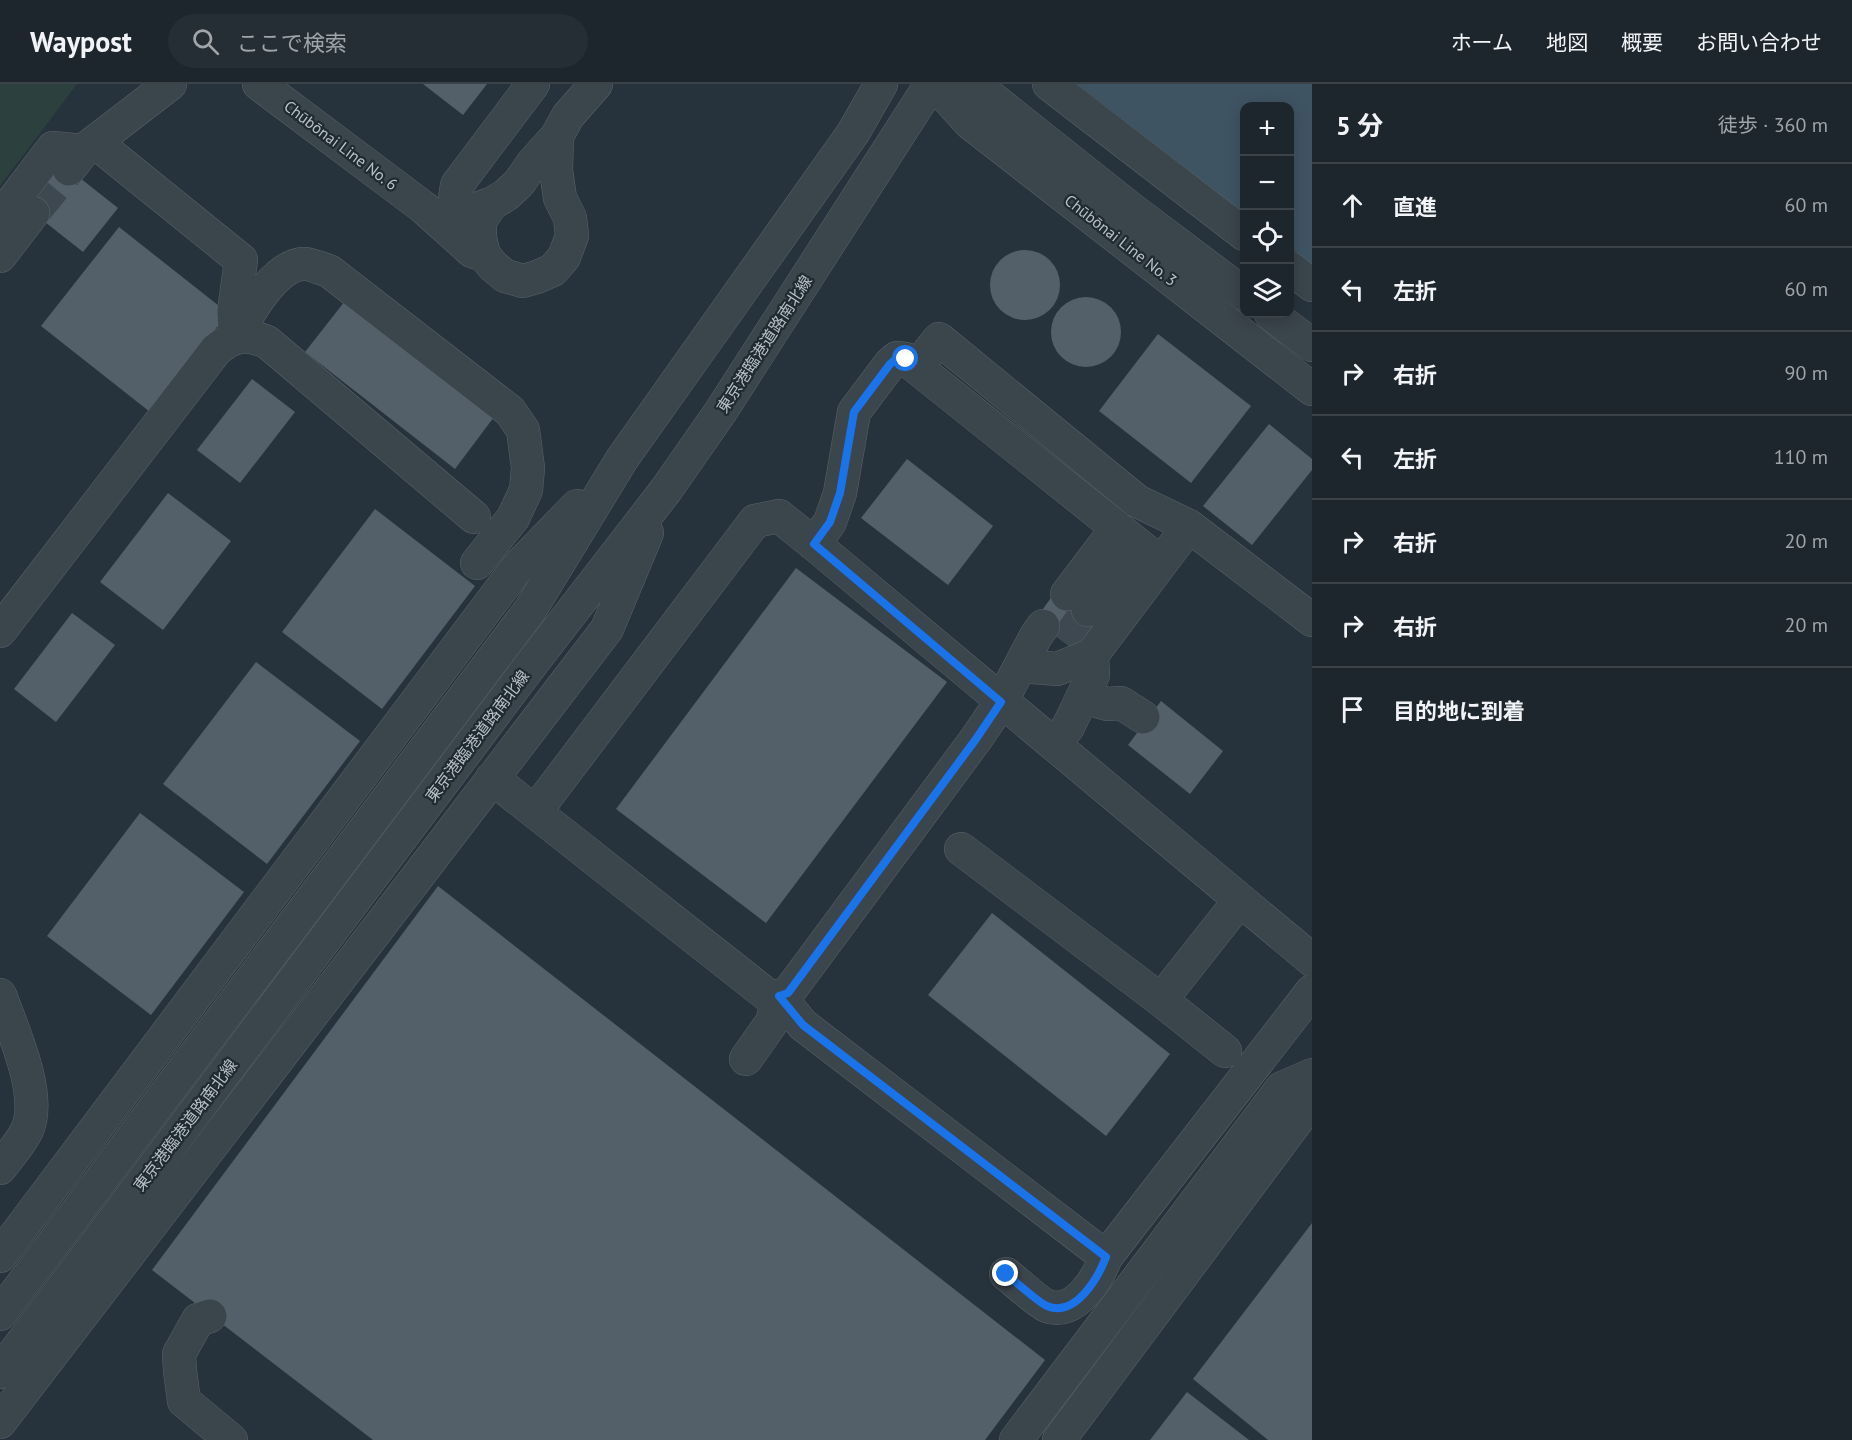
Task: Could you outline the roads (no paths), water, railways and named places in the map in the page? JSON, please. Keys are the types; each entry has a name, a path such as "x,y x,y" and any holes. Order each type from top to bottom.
{"street":[{"path":"82,154 170,84"},
{"path":"438,209 533,84"},
{"path":"438,209 471,211 491,204 506,195 519,183 532,164 557,136 568,116 596,84"},
{"name":"東京港臨港道路南北線","path":"0,1314 530,610 622,459 853,133 882,84"},
{"name":"東京港臨港道路南北線","path":"0,1372 533,662 666,490 721,411 931,84"},
{"name":"Chūbōnai Line No. 3","path":"936,84 969,122 1312,389"},
{"name":"Chūbōnai Line No. 3","path":"944,84 989,96 1130,208 1240,290"},
{"path":"1049,84 1240,230"},
{"name":"Chūbōnai Line No. 6","path":"273,88 438,209 472,251 484,255 505,276 523,281 537,278 553,270 564,257 572,236 570,218 560,198 556,170 557,136"},
{"path":"0,218 53,147 82,154 241,260 234,311 235,338"},
{"path":"484,255 480,238 480,221 491,204"},
{"path":"0,256 33,213"},
{"path":"235,338 251,308 283,272 293,266 306,264 329,271 510,411 523,430 528,468 526,490 513,518 477,563"},
{"path":"1294,271 1312,285"},
{"path":"1276,318 1312,345"},
{"path":"0,631 216,350 227,340 241,336 255,337 267,342 474,517"},
{"path":"917,368 939,339 1137,501 1189,526 1312,620"},
{"path":"814,544 830,522 840,493 854,412 897,358 906,359 1139,546"},
{"path":"0,1256 517,568 622,459"},
{"path":"0,1422 607,629 666,490"},
{"path":"535,812 755,521 779,516 1240,900 1310,955"},
{"path":"1077,602 1139,546 1189,526"},
{"path":"1021,666 1057,669 1066,641 1139,546"},
{"path":"492,778 771,998 788,993 976,739 1001,702 1036,636 1066,641 1093,675 1068,727 1054,744"},
{"path":"1083,697 1107,704 1122,703 1143,717"},
{"path":"961,849 1225,1051"},
{"path":"1161,1000 1240,900"},
{"path":"1006,1274 1047,1306 1064,1308 1079,1300 1101,1270 1106,1257 1312,991"},
{"path":"746,1059 772,1022 779,996"},
{"path":"779,996 803,1025 1106,1257"},
{"path":"0,1168 27,1130 32,1109 30,1088 3,1011"},
{"path":"1016,1440 1282,1088 1312,1075"},
{"path":"1059,1440 1307,1107 1312,1096"},
{"path":"1182,1160 1211,1181"},
{"path":"1087,1289 1115,1310"},
{"path":"210,1316 198,1320 179,1353 184,1401 231,1440"}],"water":[{"path":"1077,84 1312,84 1312,265 1294,250 1294,102 1240,102 1240,210"}],"tunnel":[{"path":"33,213 69,169"},
{"path":"1065,643 1088,610"}]}
